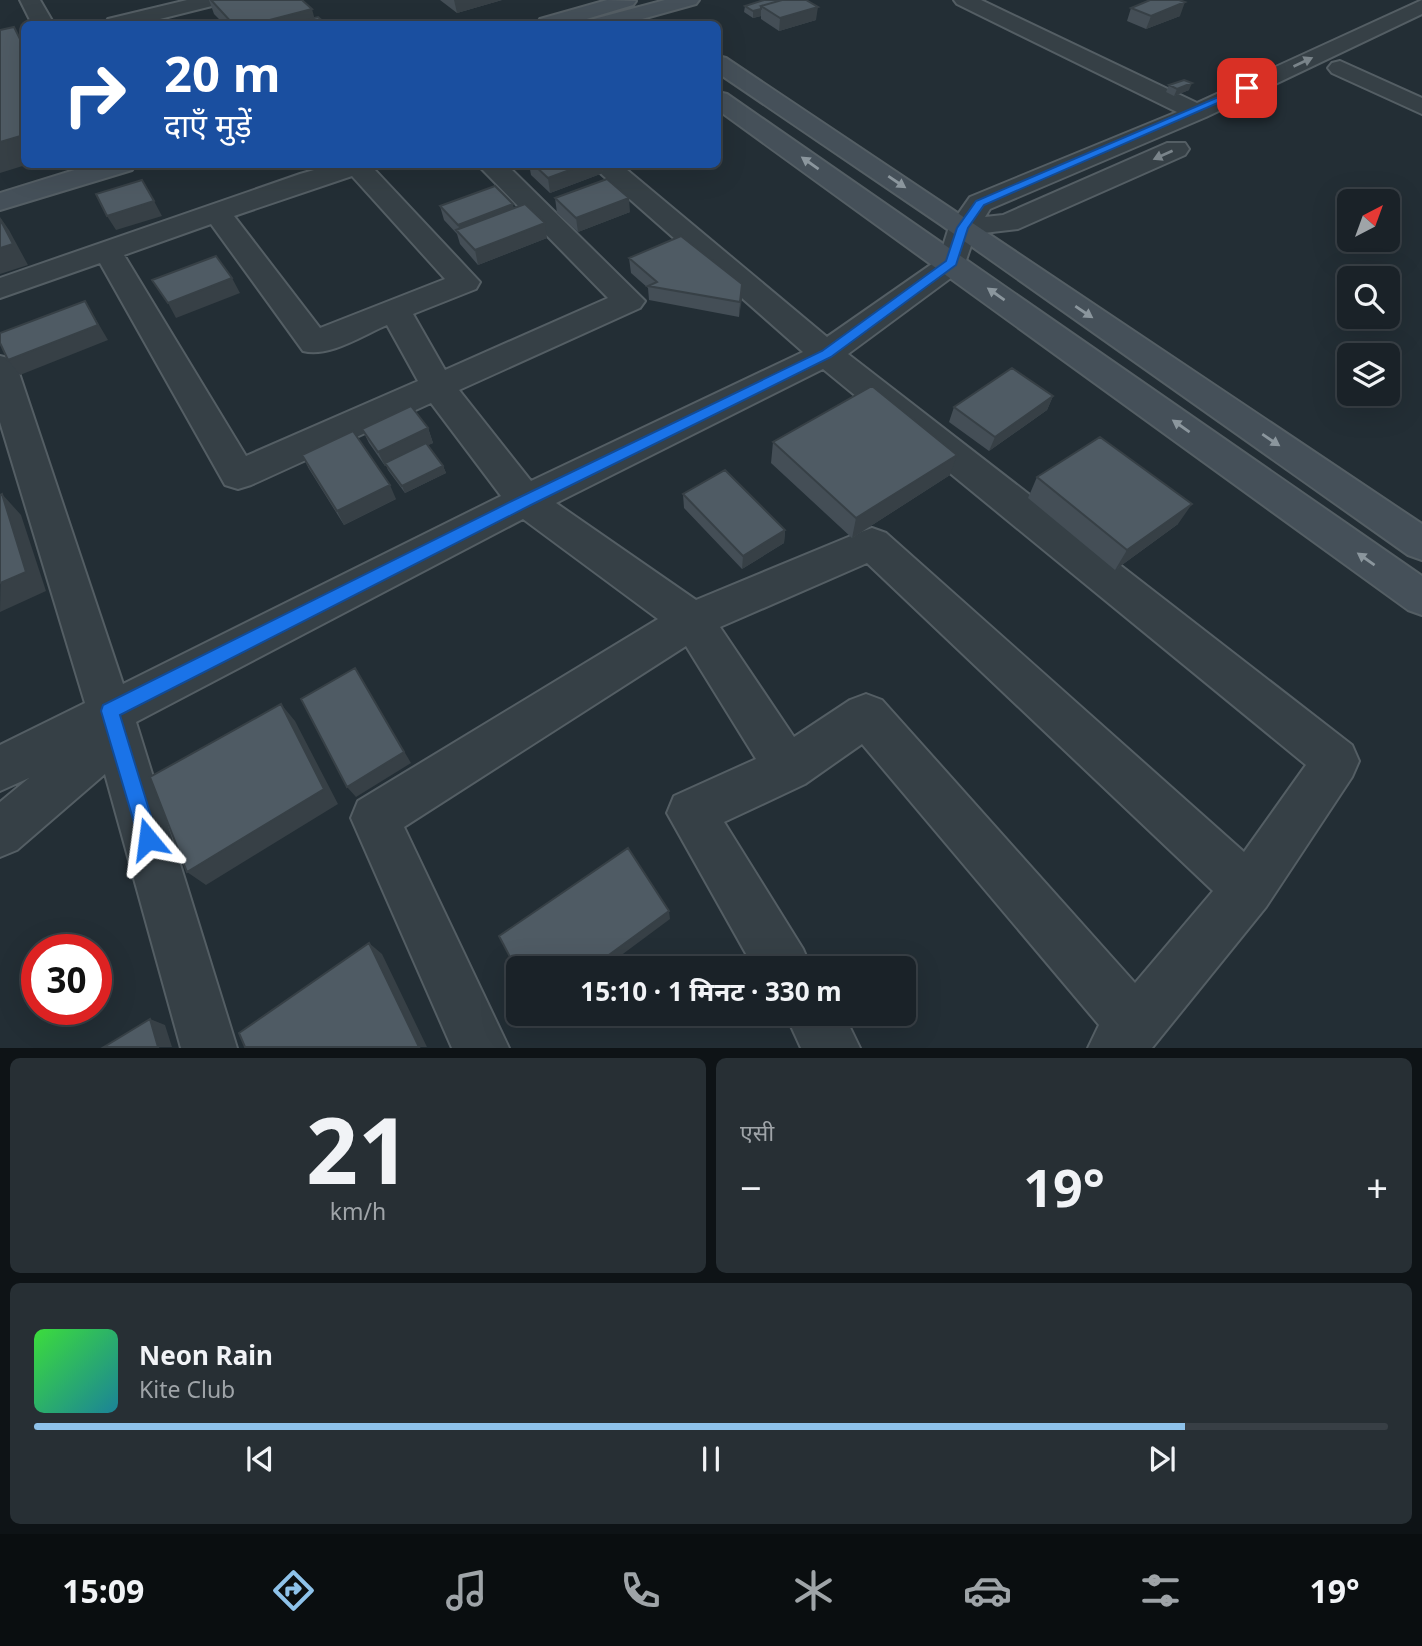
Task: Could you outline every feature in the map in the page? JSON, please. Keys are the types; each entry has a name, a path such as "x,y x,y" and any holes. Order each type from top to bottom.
{"street":[{"path":"30,0 41,21"},
{"path":"148,21 179,18 214,0"},
{"path":"569,21 598,17 630,3 690,0"},
{"path":"964,0 1197,112"},
{"path":"630,3 656,21"},
{"path":"957,245 980,203 1197,112 1422,6"},
{"path":"1280,100 1422,27"},
{"path":"721,65 1422,598"},
{"path":"1340,68 1422,107"},
{"path":"721,101 957,245 1422,544"},
{"path":"0,769 114,723 525,501 826,354 957,245 1195,141"},
{"path":"0,184 51,168"},
{"path":"0,202 110,168"},
{"path":"0,288 218,214 302,172 342,168"},
{"path":"218,214 314,342 465,282 364,168"},
{"path":"107,250 237,475 629,301 494,168"},
{"path":"608,168 826,354 1336,761 1248,889 1125,1036 866,715 788,768 691,813 777,956"},
{"path":"395,310 437,386 525,501 692,620 788,768"},
{"path":"0,367 114,723 209,1048"},
{"path":"481,1048 375,818 692,620 872,544 1248,889"},
{"path":"0,833 114,723"},
{"path":"819,1026 832,1048"}],"building":[{"path":"211,0 302,0 312,9 266,21 230,21"},
{"path":"764,0 782,0 753,11 745,6"},
{"path":"782,0 806,0 818,7 780,18 761,6"},
{"path":"1150,0 1185,2 1151,16 1131,8"},
{"path":"318,17 323,21 302,21"},
{"path":"14,27 21,41 21,136 0,142 0,30"},
{"path":"1184,80 1192,83 1177,89 1169,85"},
{"path":"537,168 575,168 548,178"},
{"path":"607,179 629,198 576,218 555,198"},
{"path":"142,180 154,201 107,216 96,194"},
{"path":"495,186 513,204 458,225 440,206"},
{"path":"525,204 545,223 475,250 456,230"},
{"path":"0,219 13,244 0,248"},
{"path":"681,236 742,284 740,302 648,286 657,282 629,258"},
{"path":"216,256 232,278 168,303 152,280"},
{"path":"85,301 98,325 8,360 0,343 0,333"},
{"path":"1012,368 1053,396 995,437 954,407"},
{"path":"872,386 957,455 856,518 773,442"},
{"path":"411,406 428,428 378,452 362,429"},
{"path":"353,431 390,485 337,511 302,455"},
{"path":"1100,437 1192,504 1127,550 1037,477"},
{"path":"426,443 443,466 402,486 385,463"},
{"path":"725,470 785,530 743,556 683,494"},
{"path":"2,494 26,572 0,583 0,495"},
{"path":"355,668 404,752 347,787 301,699"},
{"path":"281,704 324,789 187,872 150,777"},
{"path":"628,848 669,911 607,956 510,956 499,936"},
{"path":"369,943 419,1047 245,1047 239,1033"},
{"path":"150,1019 158,1047 104,1047"}],"route":[{"path":"148,839 110,711 525,501 826,354 952,263 962,228 980,203 1197,112 1247,88"}]}
